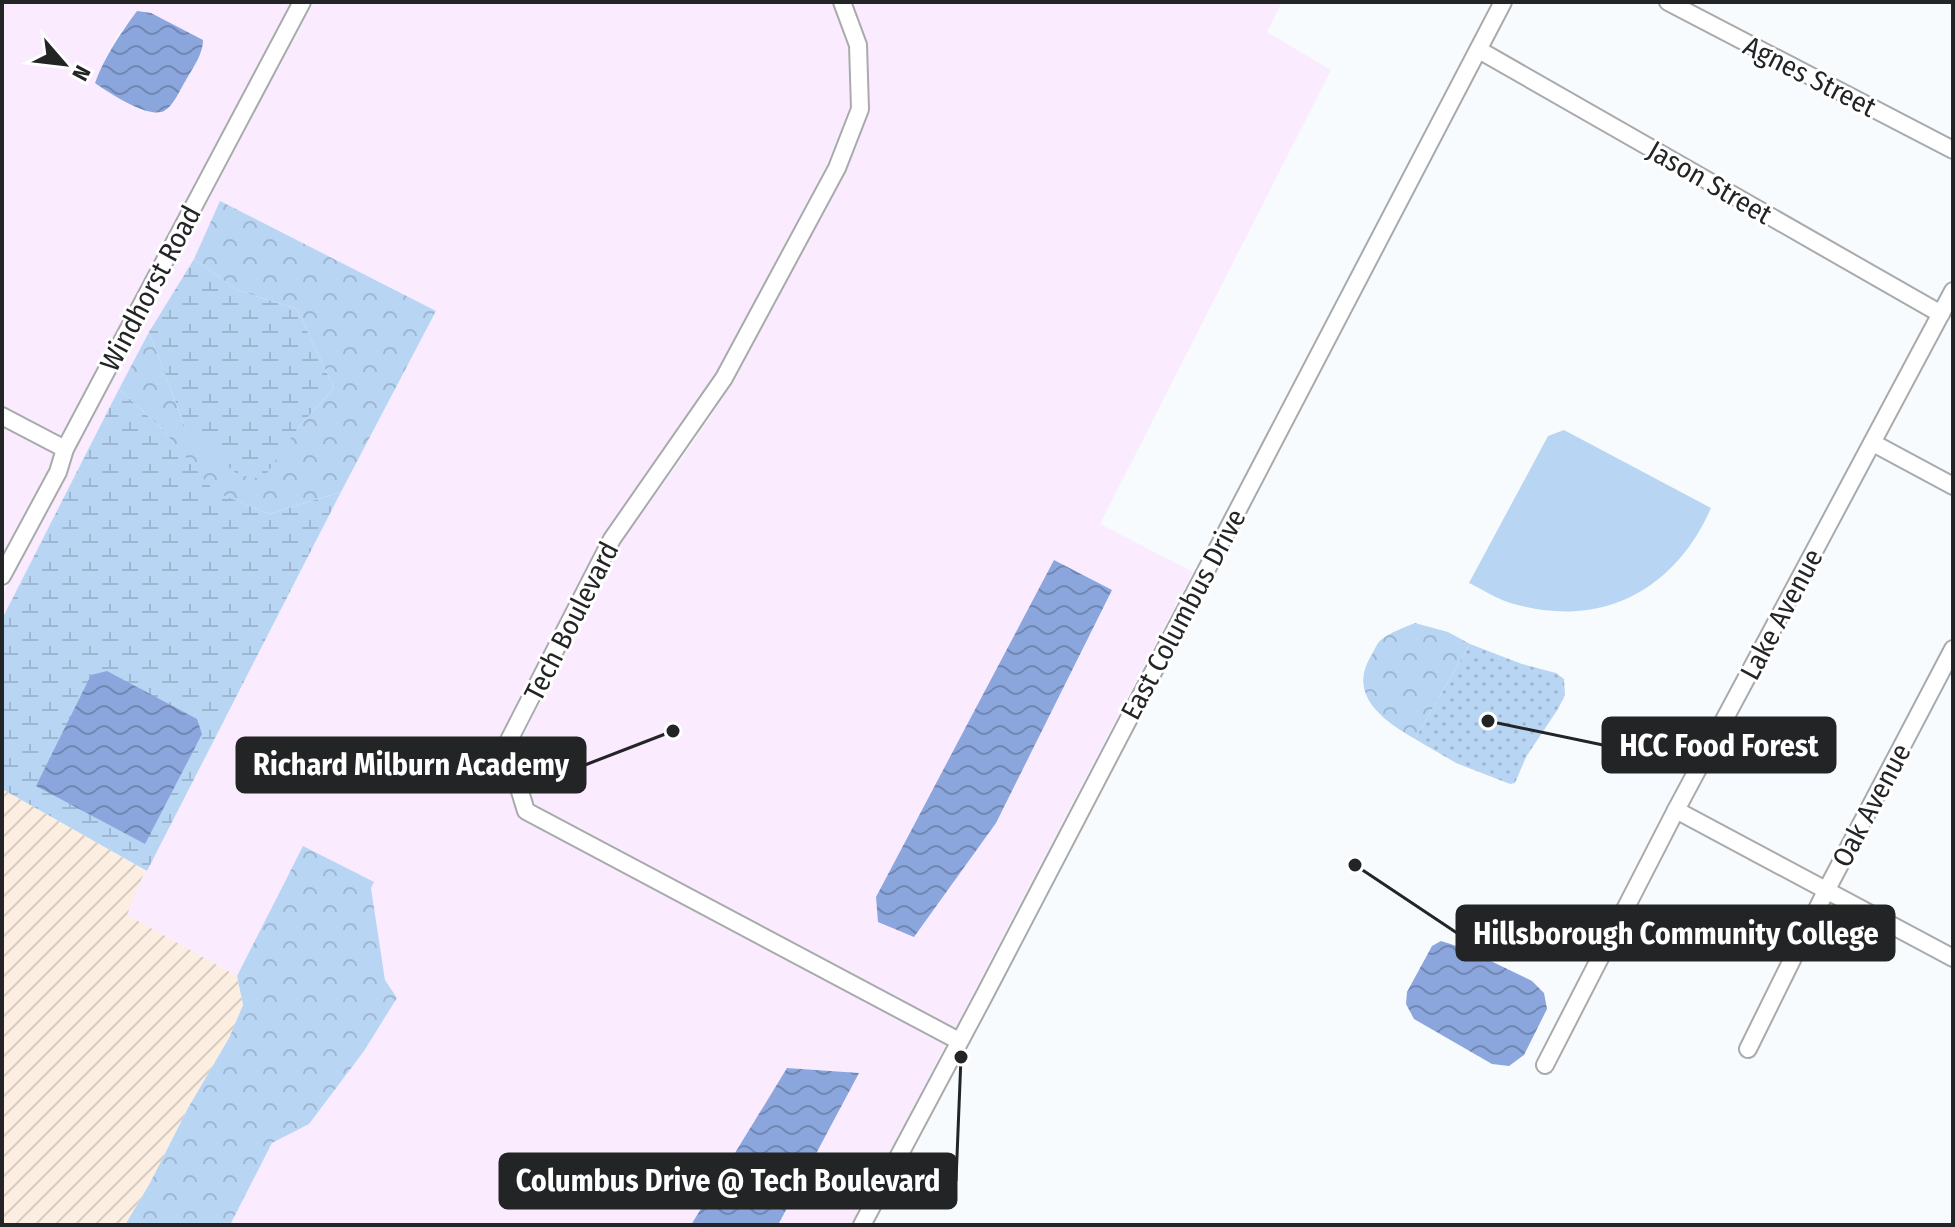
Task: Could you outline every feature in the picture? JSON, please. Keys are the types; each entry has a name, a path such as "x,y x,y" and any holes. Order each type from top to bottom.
{"street":[{"name":"Windhorst Road","path":"2,576 58,472 65,449 302,2"},
{"name":"Tech Boulevard","path":"842,2 858,45 860,109 837,168 724,378 612,539 506,746 526,811 959,1041"},
{"name":"East Columbus Drive","path":"862,1225 1503,2"},
{"name":"Agnes Street","path":"1668,2 1953,150"},
{"name":"Jason Street","path":"1479,50 1941,314"},
{"name":"Lake Avenue","path":"1545,1065 1676,810 1953,291"},
{"path":"2,416 65,449"},
{"path":"1873,443 1953,486"},
{"name":"Oak Avenue","path":"1748,1049 1826,891 1953,649"},
{"path":"1676,810 1953,958"}],"shaded area":[{"path":"2,2 291,2 60,437 2,406","holes":["137,12 203,50 174,100 164,111 101,67 118,35"]},
{"path":"314,2 832,2 848,46 850,106 827,164 716,373 603,535 497,742 497,748 516,813 521,819 946,1044 851,1225 778,1225 858,1073 788,1068 691,1225 230,1225 272,1143 309,1124 364,1051 397,998 385,980 371,888 374,882 289,873 237,976 126,915 145,870 436,311 194,259 149,332 2,619 2,596 67,477 74,453"},
{"path":"851,2 1282,2 1267,32 1331,70 1100,524 1193,572 955,1028 534,805 517,748 620,544 733,383 845,172 869,113 868,46"},
{"path":"2,426 53,453 49,468 2,555"},
{"path":"2,789 145,870 127,915 237,976 243,1005 229,1038 125,1225 2,1225"}],"green space":[{"path":"220,201 436,311 341,492 269,514 214,492 161,428 119,389 149,332 185,427 297,429 334,388 297,309 237,290 194,259"},
{"path":"194,259 237,290 297,309 334,388 297,429 263,479 238,475 185,427 149,332"},
{"path":"119,389 161,428 215,492 269,514 341,492 147,871 2,789 2,619"},
{"path":"1564,430 1711,508 1696,537 1656,581 1632,596 1606,606 1577,611 1546,610 1514,604 1469,583 1548,436"},
{"path":"1415,623 1448,632 1470,644 1415,739 1381,715 1366,695 1363,683 1365,670 1380,641"},
{"path":"1470,644 1556,673 1564,679 1565,695 1526,757 1515,783 1510,784 1456,763 1415,739"},
{"path":"303,846 374,882 371,888 385,980 397,998 364,1051 309,1124 272,1143 230,1225 125,1225 229,1038 243,1005 237,976"}],"water":[{"path":"137,11 151,13 203,40 197,61 174,101 164,111 139,108 95,83 113,46"},
{"path":"1054,560 1112,590 996,823 914,937 878,922 876,897"},
{"path":"107,671 197,719 202,734 145,844 36,786 91,675"},
{"path":"1441,941 1466,949 1532,981 1544,993 1547,1009 1524,1055 1509,1066 1492,1064 1414,1019 1406,1004 1407,992 1432,946"},
{"path":"787,1068 859,1073 778,1225 691,1225"}],"place":[{"name":"HCC Food Forest","path":"1488,721"},
{"name":"Richard Milburn Academy","path":"673,731"},
{"name":"Hillsborough Community College","path":"1355,865"},
{"name":"Columbus Drive @ Tech Boulevard","path":"961,1057"}]}
